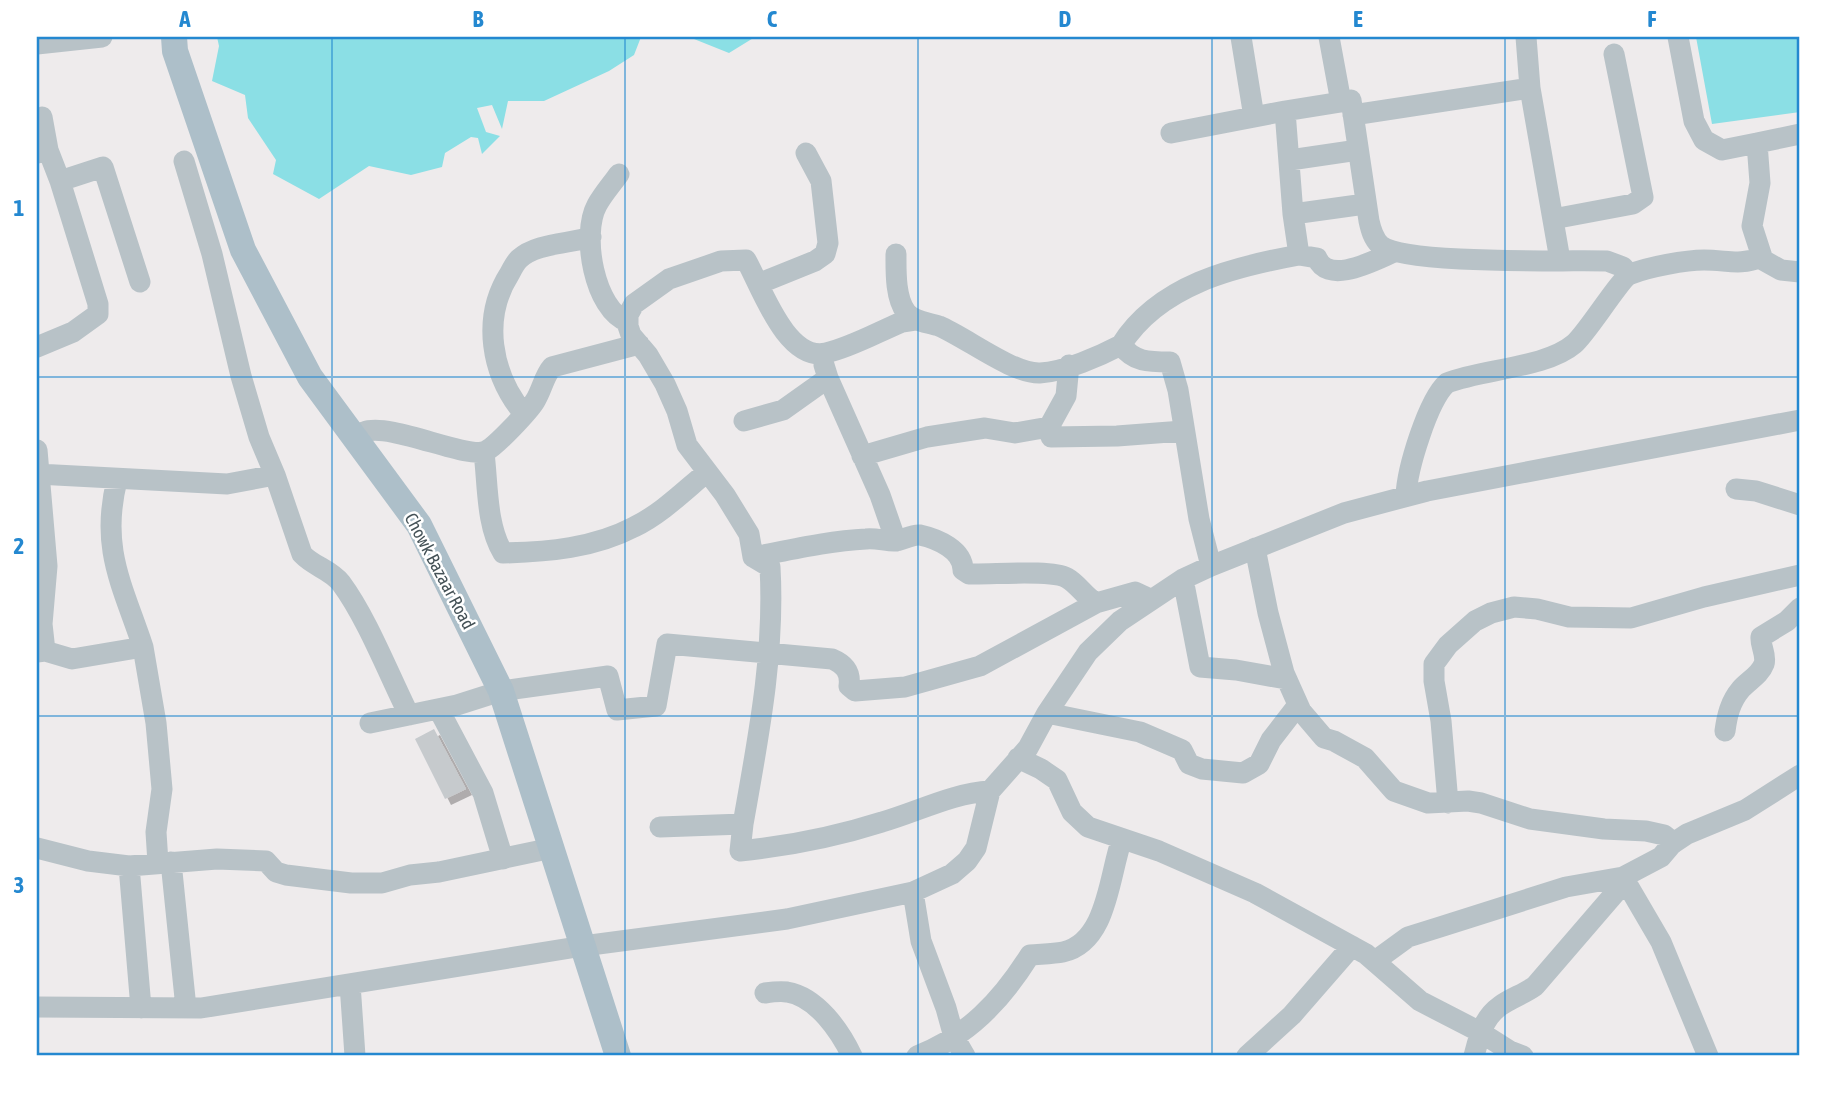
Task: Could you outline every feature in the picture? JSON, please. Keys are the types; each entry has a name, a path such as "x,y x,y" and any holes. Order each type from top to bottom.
{"main road":[{"name":"Chowk Bazaar Road","path":"174,37 175,51 243,250 310,377 419,525 501,691 618,1056"}],"street":[{"path":"37,44 102,37"},
{"path":"1241,37 1254,117"},
{"path":"1329,37 1358,150 1372,235 1381,246 1394,252 1449,258 1607,261 1623,267 1629,274"},
{"path":"1526,37 1530,88 1560,260"},
{"path":"1678,37 1694,121 1704,140 1722,150 1800,134"},
{"path":"1553,219 1633,204 1643,197 1614,54"},
{"path":"1171,133 1285,111 1347,108 1530,88"},
{"path":"1285,111 1299,254"},
{"path":"37,347 73,332 98,314 98,304 60,181 43,152 42,117"},
{"path":"1757,143 1760,183 1752,226 1762,257 1781,270 1800,272"},
{"path":"1290,160 1358,150"},
{"path":"758,284 815,261 825,254 828,243 821,181 806,153"},
{"path":"184,161 212,254 244,388 259,438 275,475 302,554 310,562 330,571 341,583 362,618 410,715"},
{"path":"60,181 103,167 140,282"},
{"path":"619,174 596,206 590,249 597,282 608,306 620,319 628,321"},
{"path":"1293,214 1365,204"},
{"path":"524,414 511,398 499,372 493,344 494,311 499,292 518,260 531,252 591,237"},
{"path":"990,791 972,792 816,841 740,851 760,730 769,654 773,608 770,567 753,557 749,534 725,495 687,445 677,411 665,384 631,335 628,315 634,304 669,279 721,261 746,260 775,319 806,350 824,354 902,322 915,320 942,327 1021,371 1041,373 1105,353 1121,345 1144,315 1166,299 1189,287 1253,264 1299,254 1317,258 1320,265 1328,270 1342,271 1358,268 1394,252"},
{"path":"896,254 895,279 905,311 915,320"},
{"path":"1406,496 1410,465 1440,389 1455,379 1545,358 1574,344 1629,274 1679,263 1705,260 1746,263 1762,257"},
{"path":"355,438 365,431 379,431 484,453 534,403 552,367 639,344"},
{"path":"1121,345 1129,355 1145,362 1170,362 1178,390 1199,519 1211,566"},
{"path":"820,353 828,378 880,495 896,541"},
{"path":"1069,365 1066,396 1049,426 1051,437 1183,431"},
{"path":"744,421 783,410 828,378"},
{"path":"37,1007 201,1008 583,946 787,919 913,892 951,874 967,861 976,848 990,791 1028,748 1047,713 1088,652 1120,621 1184,579 1344,513 1406,496 1800,420"},
{"path":"862,456 939,435 985,428 1015,433 1049,426"},
{"path":"37,450 47,566 41,651 72,659 143,647"},
{"path":"484,453 492,521 503,553 576,547 614,536 635,527 662,509 707,472"},
{"path":"39,474 227,484 275,475"},
{"path":"117,480 111,506 113,559 143,647 156,723 162,789 156,832 164,863 186,1008"},
{"path":"1735,489 1756,491 1800,505"},
{"path":"753,557 832,542 870,539 896,541 918,535 939,542 958,553 964,570 969,573 1049,574 1066,577 1087,598 1096,603"},
{"path":"1255,548 1266,605 1286,679 1298,705 1324,737 1365,758 1394,792 1428,803 1481,803 1530,819 1604,829 1646,831 1664,835 1674,843"},
{"path":"1448,803 1443,732 1434,681 1434,664 1448,645 1475,621 1491,613 1514,607 1537,609 1569,618 1631,618 1704,597 1800,575"},
{"path":"1184,579 1200,667 1286,679"},
{"path":"370,723 439,710 501,691 608,676 617,710 656,706 667,644 818,657 840,663 847,670 849,686 855,691 905,687 980,666 1096,603 1135,592 1150,599"},
{"path":"1725,731 1731,705 1764,665 1761,636 1787,621 1800,608"},
{"path":"1047,713 1140,732 1182,750 1189,764 1202,769 1243,773 1259,764 1271,740 1298,705"},
{"path":"439,710 483,793 503,859"},
{"path":"1018,758 1057,780 1072,812 1088,827 1159,851 1255,893 1375,961 1420,1001 1523,1056"},
{"path":"1375,961 1408,937 1566,887 1623,877 1661,857 1674,843 1688,834 1745,810 1800,775"},
{"path":"660,827 743,824"},
{"path":"917,1056 954,1037 984,1016 1030,955 1066,951 1087,939 1102,914 1122,839"},
{"path":"37,848 88,861 129,866 217,859 266,861 276,872 286,875 351,883 382,883 410,875 439,872 552,848"},
{"path":"129,866 141,1008"},
{"path":"1474,1056 1480,1032 1488,1016 1501,1004 1524,995 1535,986 1616,892 1623,877"},
{"path":"1623,877 1661,942 1708,1056"},
{"path":"913,892 921,941 947,1008 954,1037 965,1056"},
{"path":"1247,1056 1292,1015 1352,946"},
{"path":"350,984 355,1056"},
{"path":"765,993 785,992 811,1004 843,1037 852,1056"}],"water":[{"path":"217,37 641,37 634,55 609,71 544,101 508,101 502,129 492,105 477,108 486,132 500,136 482,154 478,138 471,137 445,153 442,167 411,175 369,166 319,199 273,174 276,160 248,118 245,95 212,81 219,46"},
{"path":"689,37 755,37 729,53"},
{"path":"1696,37 1800,37 1800,112 1712,124"}],"building":[{"path":"434,729 466,789 445,799 415,739"}]}
